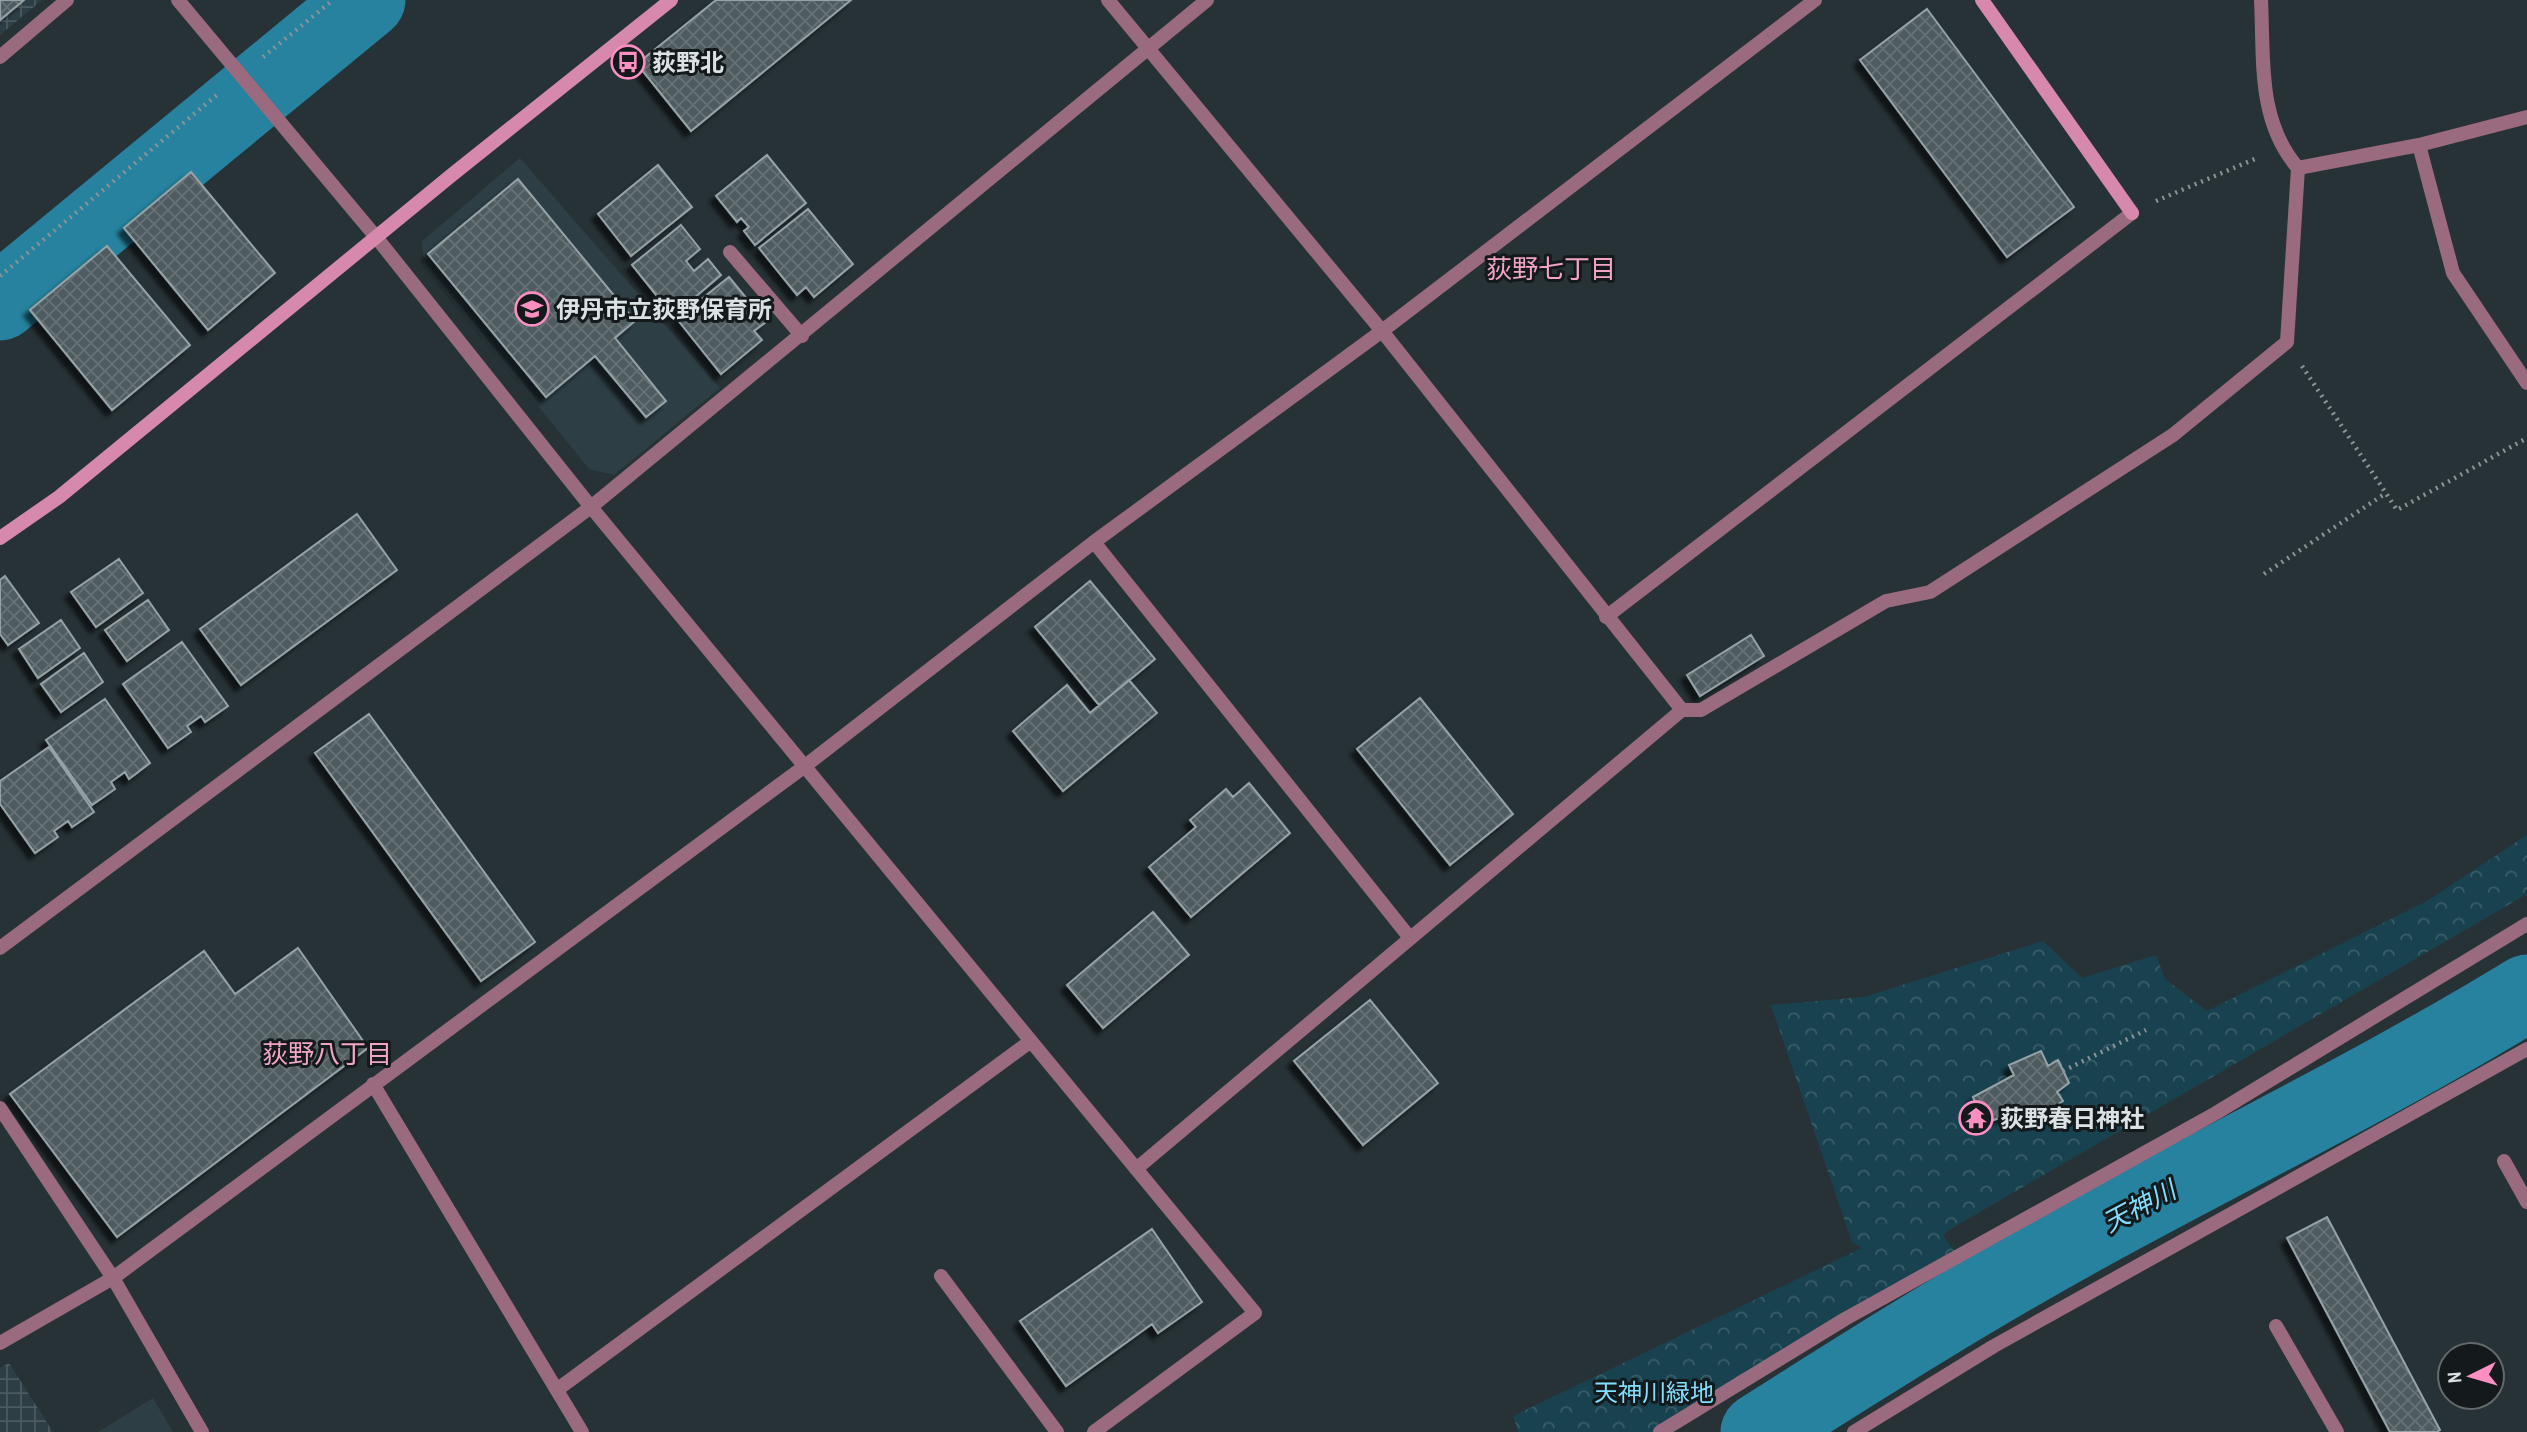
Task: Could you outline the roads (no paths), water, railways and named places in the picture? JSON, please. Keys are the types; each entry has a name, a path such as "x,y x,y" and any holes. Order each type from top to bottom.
{"street":[{"path":"0,57 67,0"},
{"path":"178,0 376,237 592,507 1255,1313 1094,1432"},
{"path":"0,538 59,497 671,0"},
{"path":"1108,0 1381,331 1682,710"},
{"path":"0,948 592,507 1207,0"},
{"path":"0,1343 113,1278 805,766 1094,542 1381,331 1815,0"},
{"path":"1606,617 2132,213 1982,0"},
{"path":"1136,1169 1682,710 1702,710 1886,601 1930,592 2173,435 2287,342 2298,168 2281,149 2270,123 2260,0"},
{"path":"2298,168 2419,145 2527,117"},
{"path":"2419,145 2453,272 2527,383"},
{"path":"730,251 802,335"},
{"path":"1094,542 1410,938"},
{"path":"1660,1432 1845,1319 2216,1113 2527,923"},
{"path":"558,1389 1031,1041"},
{"path":"1854,1432 1994,1346 2527,1049"},
{"path":"373,1084 582,1432"},
{"path":"0,1108 113,1278 202,1432"},
{"path":"2504,1161 2527,1202"},
{"path":"941,1276 1057,1432"},
{"path":"2276,1326 2337,1432"}],"waterway":[{"path":"0,302 367,0"},
{"name":"天神川","path":"1759,1432 2006,1280 2145,1202 2365,1086 2527,993"}],"place":[{"name":"荻野北","path":"628,62"},
{"name":"伊丹市立荻野保育所","path":"532,309"},
{"name":"荻野春日神社","path":"1976,1118"}],"district":[{"name":"荻野七丁目","path":"1551,268"},
{"name":"荻野八丁目","path":"327,1053"}],"park label":[{"name":"天神川緑地","path":"1654,1392"}]}
